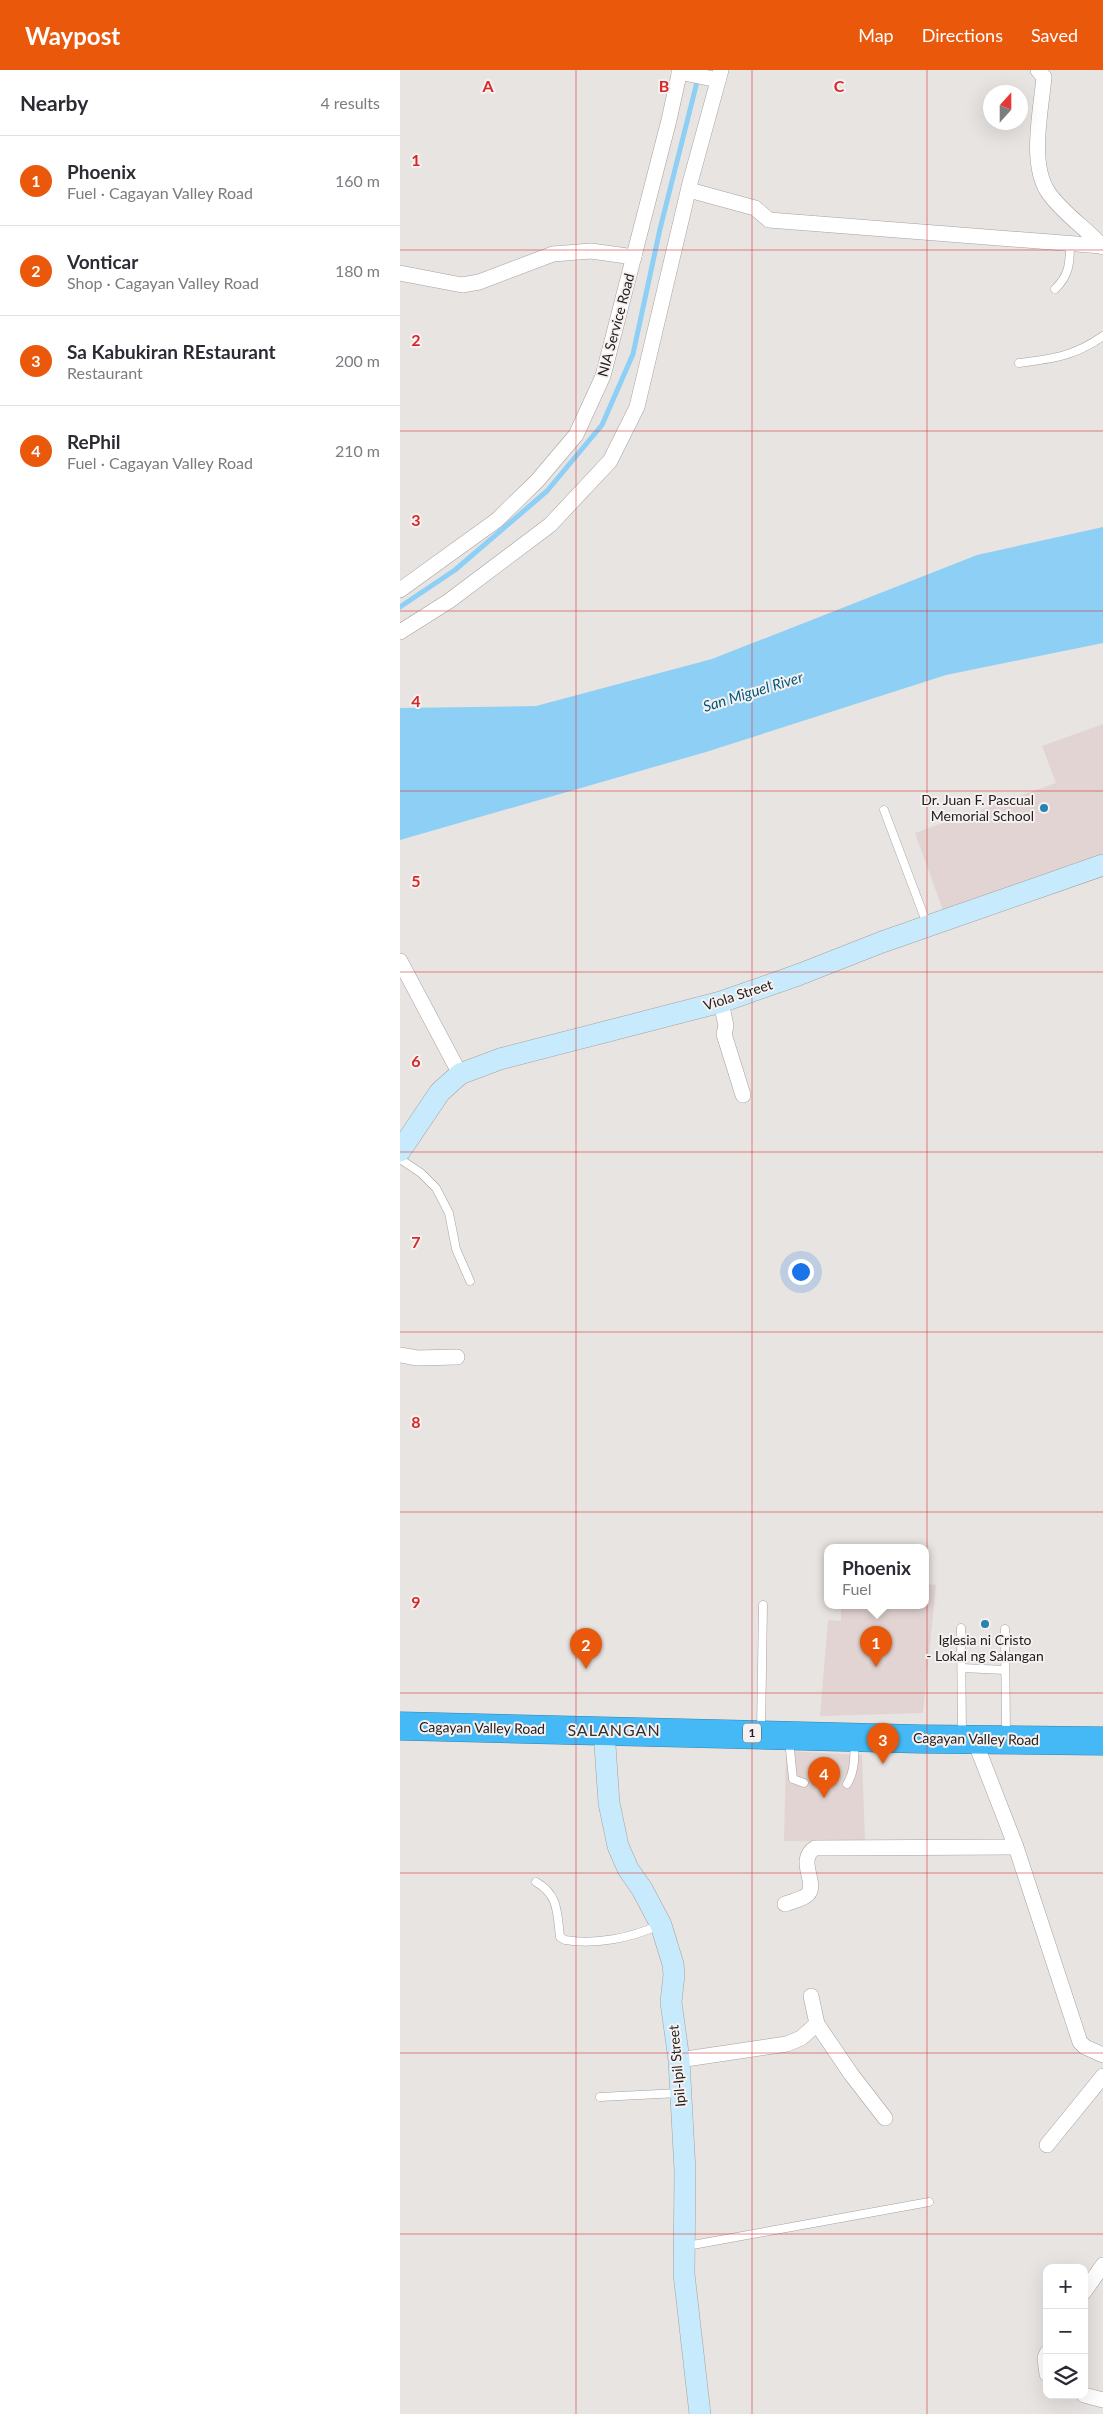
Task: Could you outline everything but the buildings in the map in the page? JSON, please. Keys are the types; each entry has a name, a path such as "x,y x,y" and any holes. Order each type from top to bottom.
{"highway":[{"name":"Cagayan Valley Road","path":"400,1726 854,1737 1103,1740"}],"street":[{"path":"1038,70 1044,78 1038,168 1048,192 1071,218 1102,246"},
{"path":"400,632 449,601 550,525 610,461 637,408 715,76 683,72"},
{"name":"NIA Service Road","path":"400,590 496,520 537,481 576,435 603,376 683,72"},
{"path":"689,190 755,208 769,220 1102,246"},
{"path":"400,273 462,285 478,282 553,254 591,251 634,257"},
{"name":"Viola Street","path":"400,1151 440,1092 460,1074 500,1059 721,1002 928,926 1103,865"},
{"path":"400,961 460,1074"},
{"path":"721,1002 726,1026 724,1034 743,1095"},
{"path":"400,1356 417,1358 457,1357"},
{"name":"Ipil-Ipil Street","path":"604,1731 609,1803 618,1846 628,1869 642,1889 661,1925 674,1975 671,2002 679,2060 685,2171 684,2274 700,2414"},
{"path":"968,1739 1016,1847 1080,2042 1085,2048 1103,2055"},
{"path":"785,1904 807,1896 810,1890 807,1860 810,1852 815,1848 1016,1847"},
{"path":"810,1996 817,2024 851,2074 885,2118"},
{"path":"679,2060 787,2044 801,2038 817,2024"},
{"path":"1047,2146 1103,2076"},
{"path":"1088,2286 1103,2265"},
{"path":"1088,2396 1103,2400"}],"lane":[{"path":"1055,289 1065,280 1070,263 1070,244"},
{"path":"1018,363 1061,358 1090,345 1103,336"},
{"path":"884,810 928,926"},
{"path":"400,1159 421,1173 436,1188 449,1213 456,1249 470,1281"},
{"path":"761,1734 763,1605"},
{"path":"961,1628 962,1668 968,1739"},
{"path":"1005,1629 1006,1740"},
{"path":"962,1668 1005,1670"},
{"path":"789,1735 793,1779 804,1783"},
{"path":"847,1784 855,1757 854,1737"},
{"path":"536,1882 548,1888 552,1894 560,1937 565,1940 602,1941 646,1931 661,1925"},
{"path":"600,2097 681,2093"},
{"path":"685,2246 929,2202"}],"shaded area":[{"name":"Dr. Juan F. Pascual Memorial School","path":"1103,724 1103,860 943,910 915,833 1056,783 1042,746"},
{"path":"929,1584 936,1585 923,1713 820,1716 828,1620 841,1621 841,1609 929,1609"},
{"path":"786,1751 862,1755 865,1842 784,1841"}],"water":[{"name":"San Miguel River","path":"1103,527 1103,643 946,675 706,752 400,840 400,708 536,706 712,659 977,555"}],"waterway":[{"path":"400,607 455,570 547,491 602,425 633,354 660,229 698,78"}],"place":[{"name":"Dr. Juan F. Pascual Memorial School","path":"1044,808"},
{"name":"Iglesia ni Cristo - Lokal ng Salangan","path":"985,1624"},
{"name":"Phoenix","path":"876,1667"},
{"name":"Vonticar","path":"586,1669"},
{"name":"Sa Kabukiran REstaurant","path":"883,1764"},
{"name":"RePhil","path":"824,1798"}],"district":[{"name":"SALANGAN","path":"614,1730"}]}
